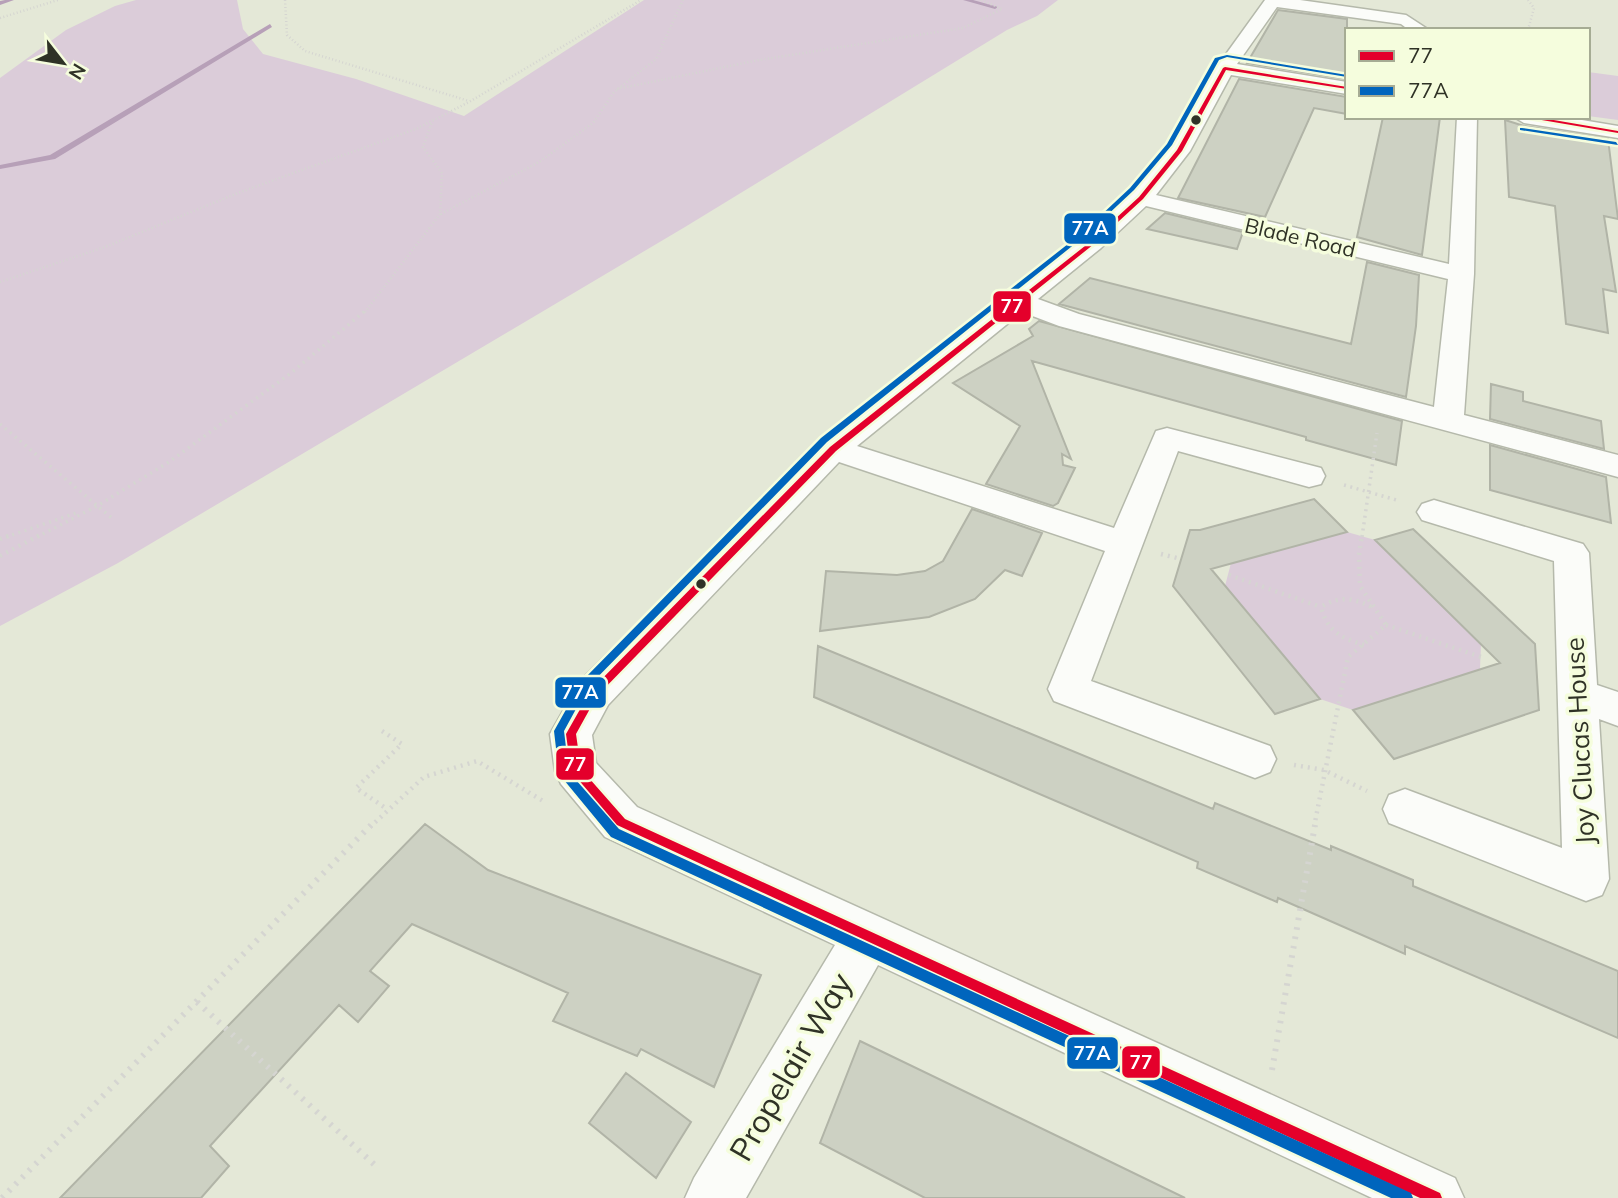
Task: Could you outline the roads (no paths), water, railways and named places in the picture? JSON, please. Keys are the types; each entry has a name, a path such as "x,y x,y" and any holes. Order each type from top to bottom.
{"street":[{"path":"1418,22 1273,0 1225,68 1179,151 1141,198 1092,243 833,449 594,693 571,734 576,771 621,822 1264,1119 1374,1184 1435,1198"},
{"path":"1225,68 1345,88"},
{"path":"1447,421 1461,274 1467,119"},
{"path":"1537,119 1618,132"},
{"name":"Blade Road","path":"1141,198 1461,274"},
{"path":"1018,301 1069,320 1618,466"},
{"path":"1255,759 1068,689 1167,438 1309,476"},
{"path":"833,449 1126,545"},
{"name":"Joy Clucas House","path":"1405,809 1586,878 1571,553 1434,512"},
{"path":"1578,695 1618,709"},
{"name":"Propelair Way","path":"714,1198 868,936"}],"waterway":[{"path":"0,3 11,0"},
{"path":"966,0 995,7"},
{"path":"0,167 52,157 270,26"}]}
